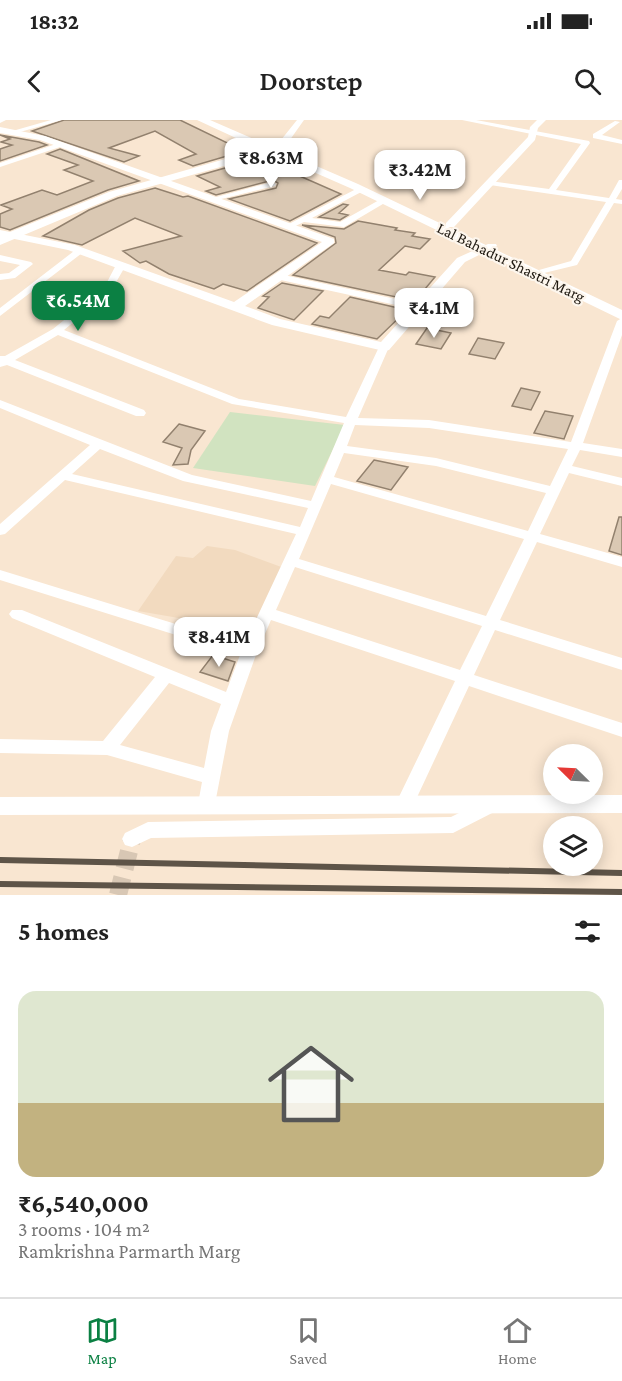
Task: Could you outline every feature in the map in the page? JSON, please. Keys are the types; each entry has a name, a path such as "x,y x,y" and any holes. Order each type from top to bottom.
{"main road":[{"name":"Lal Bahadur Shastri Marg","path":"202,120 362,183 450,225 487,248 544,270 622,307"},
{"name":"Lal Bahadur Shastri Marg","path":"215,120 487,248 622,316"},
{"path":"0,241 113,194 274,147"}],"street":[{"path":"13,132 59,120"},
{"path":"274,147 284,142 301,120"},
{"path":"465,120 536,127 586,143"},
{"path":"495,120 622,142"},
{"path":"604,120 619,123"},
{"path":"551,192 586,143 619,123"},
{"path":"450,225 532,138 536,127"},
{"path":"0,130 42,138 330,241 237,306"},
{"path":"0,165 62,145"},
{"path":"544,270 574,263 622,182"},
{"path":"490,183 622,202"},
{"path":"213,199 272,184"},
{"path":"289,226 361,190"},
{"path":"303,219 341,225 384,201"},
{"path":"0,232 81,250 276,322 384,347"},
{"path":"207,804 220,731 249,652 328,479 384,347 461,260 487,248"},
{"path":"1,317 81,250"},
{"path":"0,258 28,264 12,276 0,277"},
{"path":"2,360 57,331 108,289 122,265"},
{"path":"279,277 419,307"},
{"path":"43,315 79,288 87,286 108,289"},
{"path":"405,803 576,445 622,321"},
{"path":"57,331 236,402 351,421 429,424 622,453"},
{"path":"2,360 140,413"},
{"path":"0,404 188,478 316,506"},
{"path":"0,531 98,444"},
{"path":"341,449 436,462 554,491"},
{"path":"565,468 622,482"},
{"path":"63,476 304,532"},
{"path":"328,479 622,562"},
{"path":"291,561 622,664"},
{"path":"0,575 249,652"},
{"path":"267,613 622,730"},
{"path":"17,614 231,701"},
{"path":"107,748 166,674"},
{"path":"0,746 107,748 212,778"},
{"path":"132,839 148,830 453,825 496,803"},
{"path":"0,806 622,804"}],"shaded area":[{"path":"207,546 235,550 284,568 254,631 138,611 176,556 193,558"}],"green space":[{"path":"230,412 345,425 315,486 193,468"}],"building":[{"path":"64,120 180,120 244,151 193,166 179,160 196,154 155,131 109,148 139,156 124,162 32,131"},
{"path":"0,135 47,145 0,161 0,149 12,145 1,142 10,139"},
{"path":"60,149 139,181 108,190 10,230 0,227 0,214 12,209 1,205 42,190 57,195 93,181 64,170 78,165 47,154"},
{"path":"260,158 341,194 290,221 229,199 276,188 278,183 273,180 216,195 206,191 220,187 197,176"},
{"path":"155,188 183,197 188,196 317,243 247,291 223,284 214,289 169,274 146,261 140,263 123,251 181,236 135,218 82,245 43,236 89,210 118,198"},
{"path":"343,204 348,205 339,213 348,215 340,220 319,217"},
{"path":"358,221 397,228 395,230 415,233 412,236 430,239 420,249 405,246 379,270 435,277 415,301 293,275 336,243 335,237 302,225 344,229"},
{"path":"282,283 323,291 294,320 258,308 269,297 263,296"},
{"path":"350,297 407,310 377,339 312,324 320,316 329,318"},
{"path":"427,328 451,333 441,349 416,344"},
{"path":"478,338 504,343 495,359 469,354"},
{"path":"521,388 540,392 531,410 512,406"},
{"path":"545,411 573,416 564,439 534,433"},
{"path":"179,424 205,431 191,450 188,464 173,465 182,448 163,442"},
{"path":"374,460 408,467 391,490 357,481"},
{"path":"619,517 622,517 622,555 609,551"},
{"path":"213,655 235,662 228,681 200,672"}],"tunnel":[{"path":"118,895 132,839"}],"railway":[{"path":"0,860 622,873"},
{"path":"0,884 622,892"}]}
